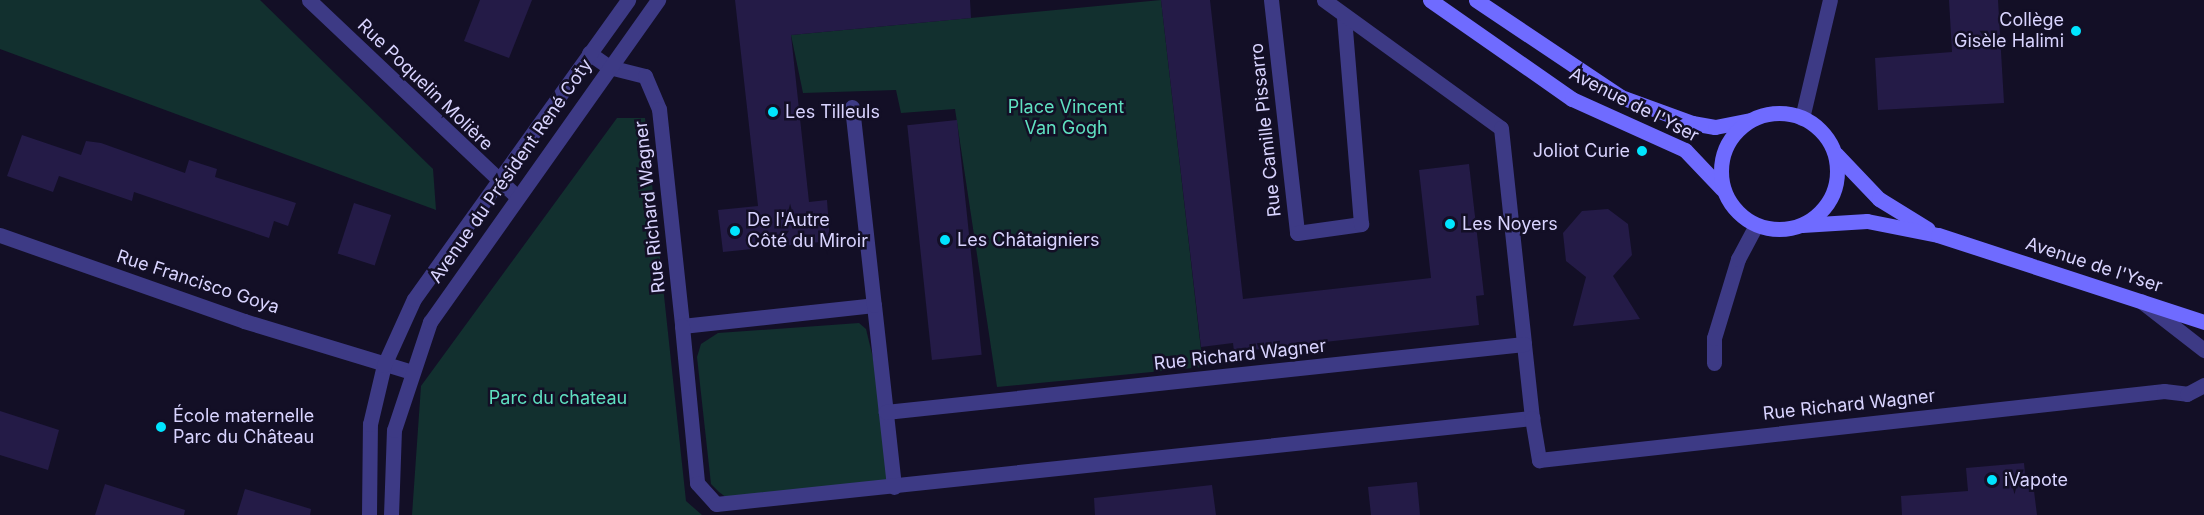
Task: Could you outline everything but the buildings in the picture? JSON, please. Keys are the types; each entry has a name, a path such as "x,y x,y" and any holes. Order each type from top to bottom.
{"main road":[{"name":"Avenue de l'Yser","path":"1430,0 1572,99 1685,150 1724,192"},
{"name":"Avenue de l'Yser","path":"1476,0 1621,97 1692,123 1715,127 1754,119"},
{"path":"1770,114 1802,118 1833,150 1836,185 1829,202 1802,225 1756,225 1724,192 1721,175 1729,142 1754,119 1770,114"},
{"name":"Avenue de l'Yser","path":"1833,150 1879,200 1938,235"},
{"name":"Avenue de l'Yser","path":"1802,225 1867,221 1938,235 2204,322"}],"street":[{"name":"Rue Poquelin Molière","path":"309,0 495,180 515,195"},
{"name":"Avenue du Président René Coty","path":"369,515 370,424 384,365 414,299 495,180 628,0"},
{"name":"Avenue du Président René Coty","path":"391,515 394,430 409,371 455,280 658,0"},
{"name":"Rue Camille Pissarro","path":"1271,0 1297,233 1361,224 1344,16"},
{"path":"1324,0 1501,128 1524,344"},
{"path":"1802,118 1830,0"},
{"name":"Rue Richard Wagner","path":"589,53 609,67 645,76 659,109 697,483 716,504 1532,418"},
{"path":"852,107 894,487"},
{"path":"1714,363 1718,327 1738,259 1756,225"},
{"name":"Rue Francisco Goya","path":"0,235 384,365"},
{"path":"2140,301 2204,350"},
{"path":"682,326 874,305"},
{"name":"Rue Richard Wagner","path":"886,412 1524,344 1539,460 2164,391 2187,394 2204,385"},
{"path":"384,365 409,371"}],"green space":[{"path":"0,0 260,0 433,169 436,210 0,49"},
{"name":"Place Vincent Van Gogh","path":"1161,0 1203,367 997,387 955,109 901,113 896,90 803,93 791,35"},
{"name":"Parc du chateau","path":"617,118 645,118 686,501 702,515 412,515 421,386"},
{"path":"859,323 866,329 886,412 894,487 727,498 719,492 711,484 697,357 701,344 718,333"}],"place":[{"name":"Collège Gisèle Halimi","path":"2076,31"},
{"name":"Les Tilleuls","path":"773,112"},
{"name":"Joliot Curie","path":"1642,151"},
{"name":"Les Noyers","path":"1450,224"},
{"name":"De l'Autre Côté du Miroir","path":"735,231"},
{"name":"Les Châtaigniers","path":"945,240"},
{"name":"École maternelle Parc du Château","path":"161,427"},
{"name":"iVapote","path":"1992,480"}]}
